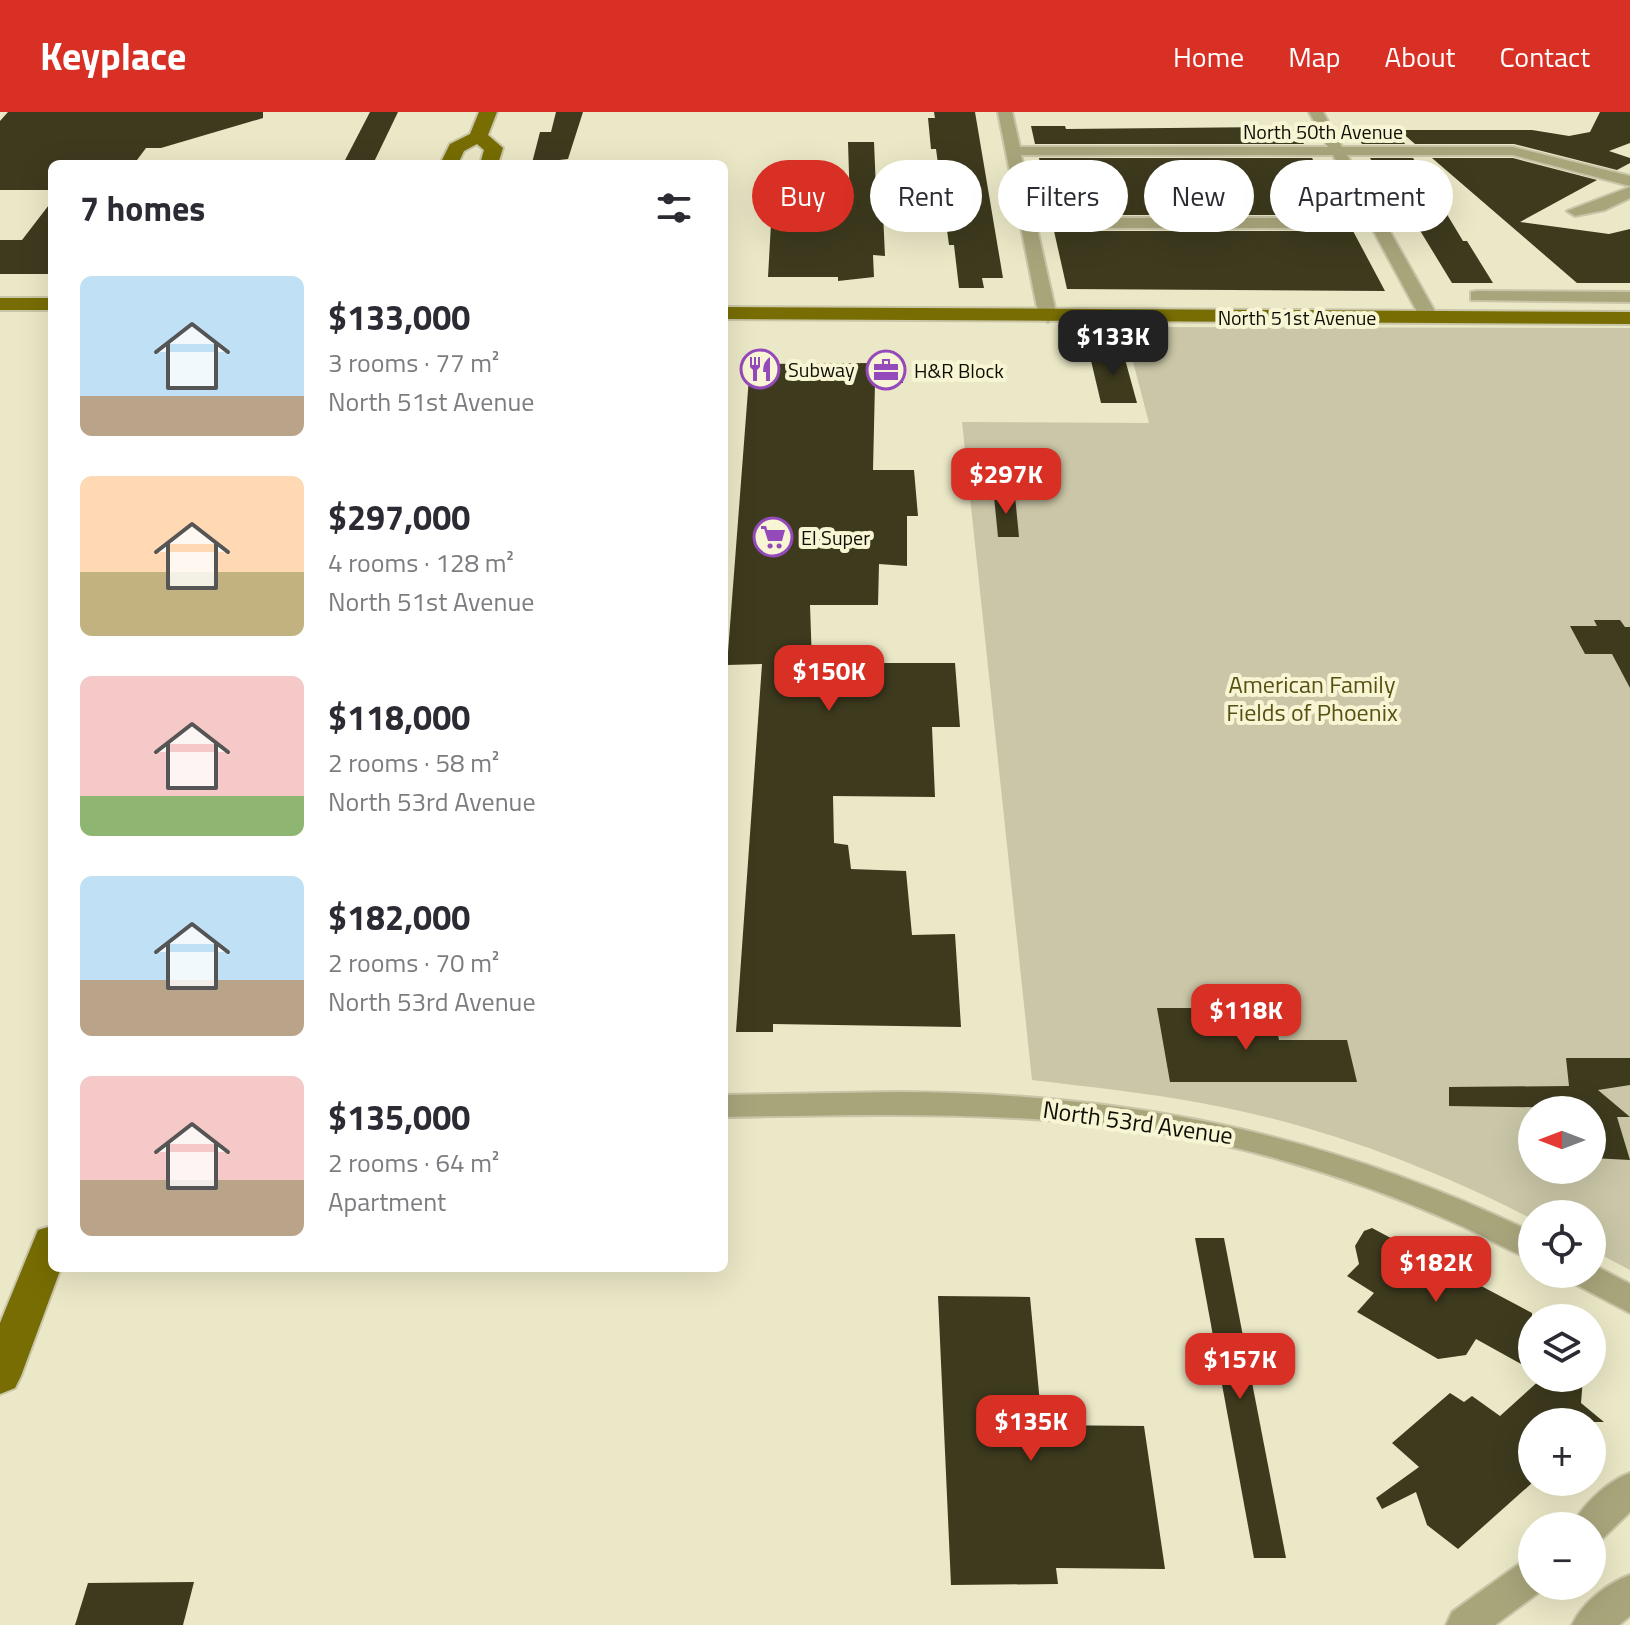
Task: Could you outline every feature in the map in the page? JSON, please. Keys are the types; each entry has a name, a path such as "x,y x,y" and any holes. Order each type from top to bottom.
{"main road":[{"path":"451,160 456,148 478,137 488,112"},
{"path":"478,137 494,148 490,160"},
{"path":"0,304 48,304"},
{"name":"North 51st Avenue","path":"728,313 1630,318"},
{"path":"0,318 48,318"},
{"path":"0,1376 48,1251"}],"street":[{"path":"1005,112 1014,160"},
{"path":"1316,112 1345,160"},
{"name":"North 50th Avenue","path":"1012,151 1513,151 1630,181"},
{"path":"1575,211 1599,207 1630,192"},
{"path":"1128,223 1270,223"},
{"path":"1030,232 1048,317"},
{"path":"1384,232 1429,317"},
{"path":"1477,296 1630,297"},
{"name":"North 53rd Avenue","path":"728,1106 1002,1105 1144,1118 1240,1136 1332,1162 1420,1193 1518,1239"},
{"path":"1606,1286 1630,1300"},
{"path":"1605,1512 1630,1489"},
{"path":"1465,1625 1518,1586"},
{"path":"1591,1625 1630,1592"}],"green space":[{"name":"American Family Fields of Phoenix","path":"1124,327 1630,328 1630,1270 1606,1257 1606,1200 1518,1200 1518,1212 1414,1165 1290,1124 1185,1100 1032,1080 962,422 1149,423"}],"building":[{"path":"8,112 263,112 263,118 161,148 146,148 137,160 48,160 48,190 0,190 0,121"},
{"path":"370,112 398,112 375,160 345,160"},
{"path":"556,112 583,112 568,159 533,160 540,132 551,132"},
{"path":"934,112 975,112 1003,278 982,278 984,288 959,288 954,245 949,245 947,232 982,232 982,160 937,160 936,149 931,149 928,118 935,118"},
{"path":"1600,112 1630,112 1630,143 1609,151 1630,158 1630,163 1617,170 1514,144 1415,144 1399,130 1532,130 1569,136 1590,132"},
{"path":"1031,126 1065,126 1066,129 1279,127 1297,130 1304,144 1035,144"},
{"path":"1353,128 1395,128 1405,144 1362,144"},
{"path":"848,142 874,142 875,160 870,160 870,232 884,232 885,256 873,255 874,277 838,281 838,277 768,277 771,232 854,232 854,160 849,160"},
{"path":"1039,158 1313,160 1270,160 1270,215 1254,215 1254,160 1144,160 1144,215 1128,215 1128,160"},
{"path":"1370,158 1414,160 1371,160"},
{"path":"1432,158 1513,158 1597,180 1520,222 1609,234 1630,229 1630,283 1577,283 1453,176 1453,160"},
{"path":"48,206 48,274 0,274 0,240 22,240"},
{"path":"1453,224 1493,283 1452,283 1421,232 1453,232"},
{"path":"1270,231 1354,232 1385,291 1067,289 1054,232"},
{"path":"1089,352 1123,352 1137,403 1101,403"},
{"path":"901,358 903,383 875,383 873,470 914,470 918,516 907,516 907,566 879,564 878,605 810,605 812,663 955,663 960,727 932,727 935,797 833,796 834,843 848,845 851,869 906,871 912,935 955,934 961,1027 773,1024 773,1032 736,1032 762,664 728,665 750,364 871,363 871,359"},
{"path":"994,496 1015,496 1019,537 998,537"},
{"path":"1594,620 1620,620 1625,627 1630,627 1630,688 1612,654 1585,654 1570,626 1597,626"},
{"path":"1157,1008 1211,1008 1214,1016 1230,1016 1231,1024 1269,1024 1272,1035 1278,1035 1279,1040 1347,1040 1357,1082 1170,1082"},
{"path":"1566,1058 1630,1058 1630,1085 1598,1090 1605,1096 1518,1096 1518,1107 1449,1106 1449,1087 1569,1086"},
{"path":"1606,1097 1630,1117 1617,1117 1630,1160 1606,1159"},
{"path":"1372,1228 1518,1306 1518,1362 1476,1339 1466,1355 1438,1359 1357,1312 1374,1293 1347,1276 1359,1264 1355,1246 1364,1231"},
{"path":"1195,1238 1224,1238 1286,1558 1254,1558"},
{"path":"938,1296 1030,1297 1042,1425 1144,1426 1165,1569 1056,1568 1058,1584 951,1585"},
{"path":"1527,1392 1582,1392 1581,1403 1587,1408 1518,1408 1518,1495 1458,1549 1427,1525 1416,1492 1382,1509 1376,1498 1419,1467 1392,1443 1450,1393 1464,1402 1472,1396 1500,1416"},
{"path":"194,1582 183,1625 75,1625 88,1583"}],"place":[{"name":"Subway","path":"760,369"},
{"name":"H&R Block","path":"886,370"},
{"name":"El Super","path":"773,537"}]}
